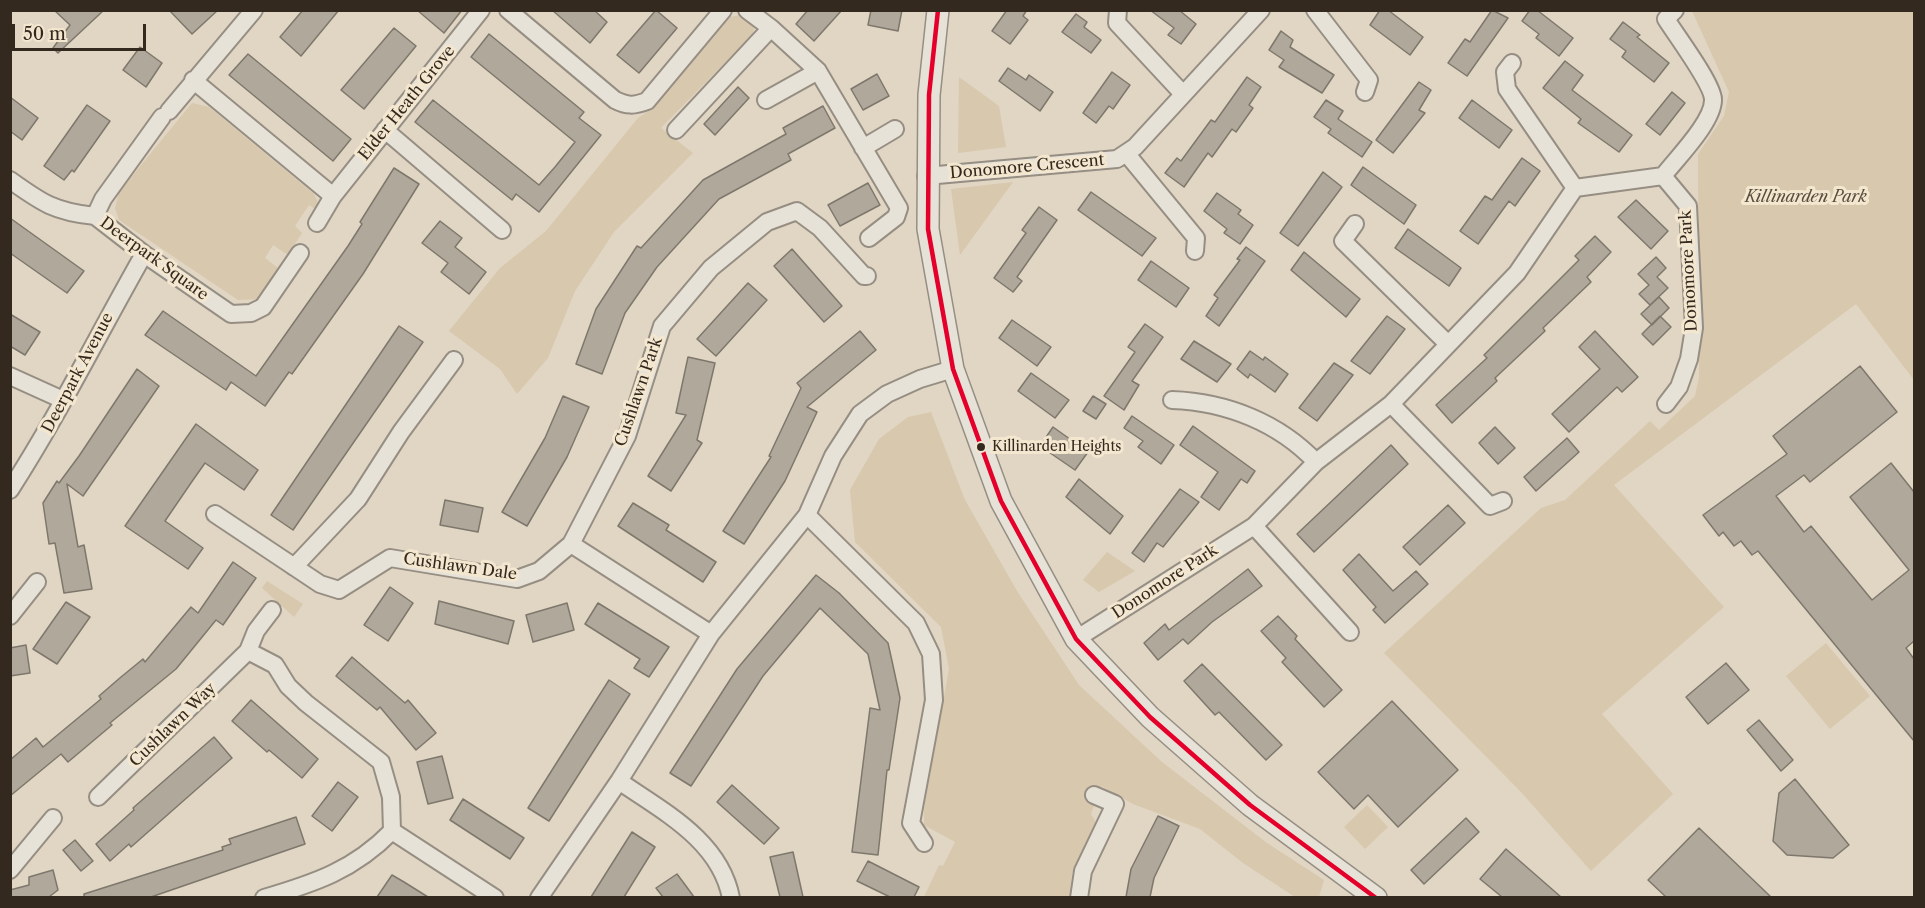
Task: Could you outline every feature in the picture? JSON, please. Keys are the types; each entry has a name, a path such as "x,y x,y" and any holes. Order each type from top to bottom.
{"street":[{"name":"Deerpark Square","path":"254,10 165,114 103,199 95,216 144,254 231,314 251,313 263,307 300,253"},
{"name":"Elder Heath Grove","path":"317,223 333,196 482,10"},
{"path":"508,10 615,100 625,105 636,105 647,101 723,10"},
{"path":"747,10 771,28 818,71 898,208 896,217 869,238"},
{"path":"938,10 929,95 926,176 928,229 953,369 1001,501 1076,639 1150,717 1250,806 1365,894"},
{"path":"1118,10 1117,23 1184,94"},
{"name":"Donomore Crescent","path":"926,176 1117,159 1136,147 1261,10"},
{"path":"1315,10 1369,80 1365,92"},
{"path":"1512,63 1505,72 1507,88 1575,188 1663,176 1707,120 1713,99 1706,81 1666,19 1675,10"},
{"path":"676,130 771,28"},
{"path":"766,100 818,71"},
{"path":"193,80 333,196"},
{"path":"863,148 895,129"},
{"path":"385,130 502,230"},
{"name":"Donomore Crescent","path":"1126,153 1196,238 1195,251"},
{"name":"Donomore Park","path":"1663,176 1688,206 1694,328 1689,359 1679,387 1666,404"},
{"path":"10,180 46,206 72,214 95,216"},
{"name":"Donomore Park","path":"1076,639 1254,526 1316,462 1391,404 1517,273 1575,188"},
{"name":"Cushlawn Park","path":"571,544 627,436 662,326 711,268 768,222 797,211 820,228 864,276 867,276"},
{"path":"1354,224 1343,241 1448,344"},
{"name":"Deerpark Avenue","path":"10,490 46,435 144,254"},
{"path":"294,567 358,500 401,432 454,360"},
{"path":"539,897 619,781 711,634 807,515 832,456 860,414 887,394 920,379 953,369"},
{"path":"10,376 63,400"},
{"path":"1172,400 1188,401 1268,423 1292,438 1316,462"},
{"path":"1391,404 1490,506 1503,501"},
{"name":"Cushlawn Dale","path":"215,514 320,584 339,590 390,558 517,579 538,571 571,544"},
{"path":"807,515 916,623 931,654 934,700 911,823 924,843"},
{"path":"1254,526 1350,632"},
{"path":"571,544 711,634"},
{"path":"13,607 37,582"},
{"name":"Cushlawn Way","path":"98,797 248,651 256,631 272,610"},
{"path":"248,651 276,665 288,686 306,703 381,762 391,797 392,831 377,846 351,865 316,883 264,897"},
{"path":"619,781 681,823 713,854 731,897"},
{"path":"1079,897 1083,871 1115,804 1094,795"},
{"path":"10,870 53,818"},
{"path":"392,831 495,897"}],"green space":[{"name":"Killinarden Park","path":"1692,11 1914,11 1914,380 1856,304 1614,485 1724,607 1602,714 1673,794 1591,871 1521,792 1384,653 1541,508 1565,500 1650,421 1659,430 1695,396 1699,377 1698,154 1724,116 1729,92"},
{"path":"741,15 755,25 753,34 661,128 693,153 614,232 575,291 548,358 517,394 500,369 449,331 500,268 546,231 638,118 653,108 730,17"},
{"path":"959,77 999,106 1006,147 958,153"},
{"path":"192,103 209,107 314,194 320,207 318,211 309,205 295,226 302,233 288,255 273,245 265,258 278,268 258,299 238,300 119,220 115,208 119,192"},
{"path":"1013,182 960,255 951,189"},
{"path":"931,412 965,500 1017,591 1079,685 1162,762 1267,843 1324,880 1319,897 1295,897 1243,863 1200,829 1133,804 1101,786 1091,814 1097,824 1072,874 1069,897 924,897 939,865 943,866 955,842 924,825 924,808 949,669 941,627 855,542 850,490 879,439 908,417"},
{"path":"1107,552 1135,571 1099,592 1083,580"},
{"path":"267,581 303,604 294,617 262,588"},
{"path":"1826,643 1870,696 1830,729 1786,676"},
{"path":"1367,805 1388,827 1365,849 1344,827"}],"building":[{"path":"54,10 104,10 58,53 53,48 70,25"},
{"path":"169,10 218,10 192,34"},
{"path":"303,10 339,10 301,56 280,37"},
{"path":"417,10 462,10 444,33"},
{"path":"552,10 594,10 607,22 590,43"},
{"path":"656,10 677,28 639,73 617,55"},
{"path":"808,10 842,10 814,41 796,24"},
{"path":"871,10 902,10 898,31 868,25"},
{"path":"1007,10 1027,10 1023,16 1028,20 1010,44 992,31"},
{"path":"1150,10 1179,10 1196,24 1181,44 1168,35 1174,28"},
{"path":"1380,10 1388,10 1423,37 1410,55 1370,25"},
{"path":"1492,10 1508,18 1467,76 1448,63 1465,39 1470,42"},
{"path":"1530,10 1537,10 1573,38 1559,56 1536,38 1539,34 1522,21"},
{"path":"1076,14 1087,22 1084,27 1101,40 1091,53 1062,32"},
{"path":"1623,22 1640,35 1637,37 1669,63 1654,82 1622,57 1626,51 1610,39"},
{"path":"394,28 416,46 364,109 341,90"},
{"path":"1281,31 1293,40 1290,47 1334,75 1322,93 1279,67 1284,60 1269,50"},
{"path":"489,34 584,112 579,118 601,135 539,212 516,194 512,200 415,122 433,100 539,185 555,167 575,142 471,57"},
{"path":"140,47 162,63 146,87 123,70"},
{"path":"248,54 351,139 333,161 229,75"},
{"path":"1565,61 1583,75 1572,90 1632,135 1619,152 1578,123 1581,119 1543,88"},
{"path":"1008,68 1026,80 1029,75 1053,92 1040,111 999,81"},
{"path":"1112,72 1130,85 1113,109 1109,106 1096,123 1083,113"},
{"path":"877,74 889,96 863,110 851,89"},
{"path":"1247,77 1261,87 1249,105 1253,108 1236,132 1232,129 1212,157 1208,153 1184,187 1165,173 1177,158 1181,161 1211,120 1215,122"},
{"path":"1419,82 1431,90 1419,110 1425,113 1393,153 1376,140"},
{"path":"738,87 749,98 715,135 704,124"},
{"path":"1672,92 1685,103 1660,135 1646,124"},
{"path":"10,97 38,118 22,140 10,131"},
{"path":"1326,100 1343,111 1338,119 1372,142 1362,157 1328,133 1331,129 1314,117"},
{"path":"1472,100 1512,130 1499,148 1459,118"},
{"path":"87,105 110,121 74,172 72,170 64,180 44,166"},
{"path":"823,106 835,128 788,154 791,160 719,199 657,267 625,313 602,374 576,364 596,309 637,246 641,248 703,180 786,134 783,128"},
{"path":"1522,158 1540,171 1515,206 1509,201 1478,244 1460,231 1485,196 1492,200"},
{"path":"1363,167 1416,205 1404,224 1351,185"},
{"path":"394,168 419,184 363,274 292,374 289,372 265,406 231,382 226,390 145,335 163,311 256,376 348,246 362,224 360,222"},
{"path":"1323,172 1342,187 1298,246 1280,233"},
{"path":"868,183 880,205 840,226 828,205"},
{"path":"1091,192 1156,238 1142,256 1078,210"},
{"path":"1217,193 1241,210 1238,214 1253,225 1240,244 1224,233 1227,229 1204,211"},
{"path":"1636,200 1668,231 1651,249 1618,217"},
{"path":"1039,207 1057,220 1017,277 1022,281 1013,292 994,278 1026,233 1022,230"},
{"path":"10,218 84,271 67,293 10,253"},
{"path":"440,221 462,238 455,247 486,272 469,294 441,272 448,263 422,243"},
{"path":"1408,229 1461,268 1449,286 1395,248"},
{"path":"1595,236 1611,252 1587,277 1591,282 1543,328 1545,331 1495,378 1497,381 1452,423 1436,405 1487,358 1484,355 1579,260 1575,256"},
{"path":"1246,247 1265,261 1219,326 1206,316 1218,298 1214,295 1240,260 1237,259"},
{"path":"792,249 842,306 824,322 774,266"},
{"path":"1304,252 1360,299 1346,317 1291,270"},
{"path":"1656,257 1666,268 1657,277 1668,288 1650,305 1639,294 1649,285 1638,274"},
{"path":"1151,261 1189,288 1176,307 1138,280"},
{"path":"748,283 767,300 716,356 697,339"},
{"path":"1659,297 1669,308 1652,325 1641,314"},
{"path":"10,314 40,332 25,355 10,346"},
{"path":"1387,316 1405,329 1370,374 1351,361"},
{"path":"1660,316 1671,327 1653,345 1642,334"},
{"path":"1012,320 1051,347 1037,366 999,338"},
{"path":"1145,324 1163,337 1132,381 1139,385 1124,410 1104,396 1135,352 1128,347"},
{"path":"399,326 423,342 293,530 271,515"},
{"path":"860,331 876,350 807,407 817,412 785,481 744,544 723,531 771,457 769,456 801,388 797,383"},
{"path":"1595,331 1638,377 1622,392 1617,387 1569,432 1552,414 1600,369 1579,347"},
{"path":"1194,341 1231,364 1217,382 1181,359"},
{"path":"1250,351 1263,360 1265,357 1288,374 1275,392 1250,374 1248,378 1237,369"},
{"path":"688,357 715,363 697,440 702,443 671,491 648,476 686,415 676,413"},
{"path":"1334,363 1353,375 1317,421 1299,408"},
{"path":"1860,366 1897,412 1810,482 1804,475 1776,496 1804,532 1811,526 1872,600 1909,570 1850,497 1891,463 1914,492 1914,641 1906,648 1914,659 1914,741 1758,551 1752,555 1741,541 1734,546 1723,532 1719,536 1703,515 1787,454 1773,436"},
{"path":"137,369 159,386 83,496 67,484 78,547 84,545 92,589 64,593 55,543 49,544 43,503 57,481 59,483 79,456"},
{"path":"1031,373 1069,400 1055,418 1018,391"},
{"path":"563,396 589,407 567,457 527,526 502,512 545,438"},
{"path":"1093,396 1106,404 1096,419 1083,411"},
{"path":"1132,416 1174,445 1161,464 1138,447 1143,441 1124,428"},
{"path":"196,424 258,470 244,490 205,463 165,521 203,548 188,569 125,526"},
{"path":"1193,426 1255,471 1247,483 1241,479 1219,510 1201,497 1218,472 1180,445"},
{"path":"1053,427 1088,452 1075,470 1040,446"},
{"path":"1495,427 1515,448 1498,464 1479,443"},
{"path":"1567,438 1579,452 1536,491 1524,477"},
{"path":"1391,445 1408,464 1314,552 1297,534"},
{"path":"1079,479 1123,516 1110,534 1066,497"},
{"path":"1180,489 1199,502 1163,547 1157,543 1144,562 1132,553"},
{"path":"445,500 483,508 478,532 440,525"},
{"path":"633,503 669,525 666,530 716,562 703,582 618,526"},
{"path":"1448,505 1465,523 1420,565 1403,547"},
{"path":"1359,554 1393,591 1416,571 1428,584 1385,623 1373,610 1376,607 1343,570"},
{"path":"233,562 256,578 223,625 216,620 176,669 110,723 112,725 68,762 61,754 10,796 10,760 36,738 43,747 101,699 99,696 121,677 143,659 145,662 191,607 198,613"},
{"path":"1248,569 1262,586 1212,622 1188,644 1183,639 1158,660 1144,643 1165,624 1169,630"},
{"path":"816,575 839,593 888,643 892,661 900,698 889,770 887,770 878,855 852,852 870,708 880,710 868,654 820,608 763,676 691,786 670,773 737,669"},
{"path":"390,587 413,603 388,641 364,625"},
{"path":"439,601 514,621 508,644 435,624"},
{"path":"66,602 90,617 57,664 33,649"},
{"path":"567,603 574,630 533,642 526,615"},
{"path":"598,603 669,647 649,677 634,668 640,659 585,624"},
{"path":"1278,616 1297,636 1295,639 1342,690 1324,707 1282,662 1286,658 1261,631"},
{"path":"26,645 30,673 10,676 10,648"},
{"path":"352,657 405,703 408,700 436,733 416,750 380,707 377,710 336,676"},
{"path":"1726,663 1749,690 1708,724 1686,697"},
{"path":"1202,664 1282,745 1266,760 1219,712 1215,715 1184,681"},
{"path":"609,680 630,694 549,821 528,808"},
{"path":"251,700 318,759 302,778 269,750 267,752 232,721"},
{"path":"1392,701 1458,770 1398,827 1368,795 1354,809 1318,772"},
{"path":"1759,720 1793,760 1781,771 1747,730"},
{"path":"214,737 232,758 131,847 129,844 110,861 96,844 134,810 133,808"},
{"path":"442,756 453,798 428,804 417,762"},
{"path":"1795,779 1849,845 1833,858 1787,855 1773,841 1779,793"},
{"path":"338,782 358,797 332,831 312,816"},
{"path":"732,785 779,828 764,844 717,802"},
{"path":"463,799 524,838 510,859 450,820"},
{"path":"1158,816 1179,826 1154,878 1150,897 1126,897 1131,869"},
{"path":"296,817 305,844 151,897 84,897 84,894 223,850 222,847 231,844 229,839"},
{"path":"1466,818 1479,832 1424,884 1411,870"},
{"path":"1699,828 1771,897 1666,897 1648,880"},
{"path":"632,832 655,847 624,897 591,897"},
{"path":"75,840 93,861 81,871 63,850"},
{"path":"1506,849 1561,897 1502,897 1480,879"},
{"path":"793,852 803,897 780,897 770,857"},
{"path":"868,861 919,887 914,897 890,897 857,881"},
{"path":"53,870 58,890 49,897 10,897 10,890 29,885 29,877"},
{"path":"677,874 694,897 663,897 656,888"},
{"path":"392,875 404,882 428,897 377,897"}],"transit line":[{"path":"938,10 929,95 928,229 953,369 1001,501 1076,639 1150,717 1250,805 1376,898"}],"place":[{"name":"Killinarden Heights","path":"981,447"}]}
